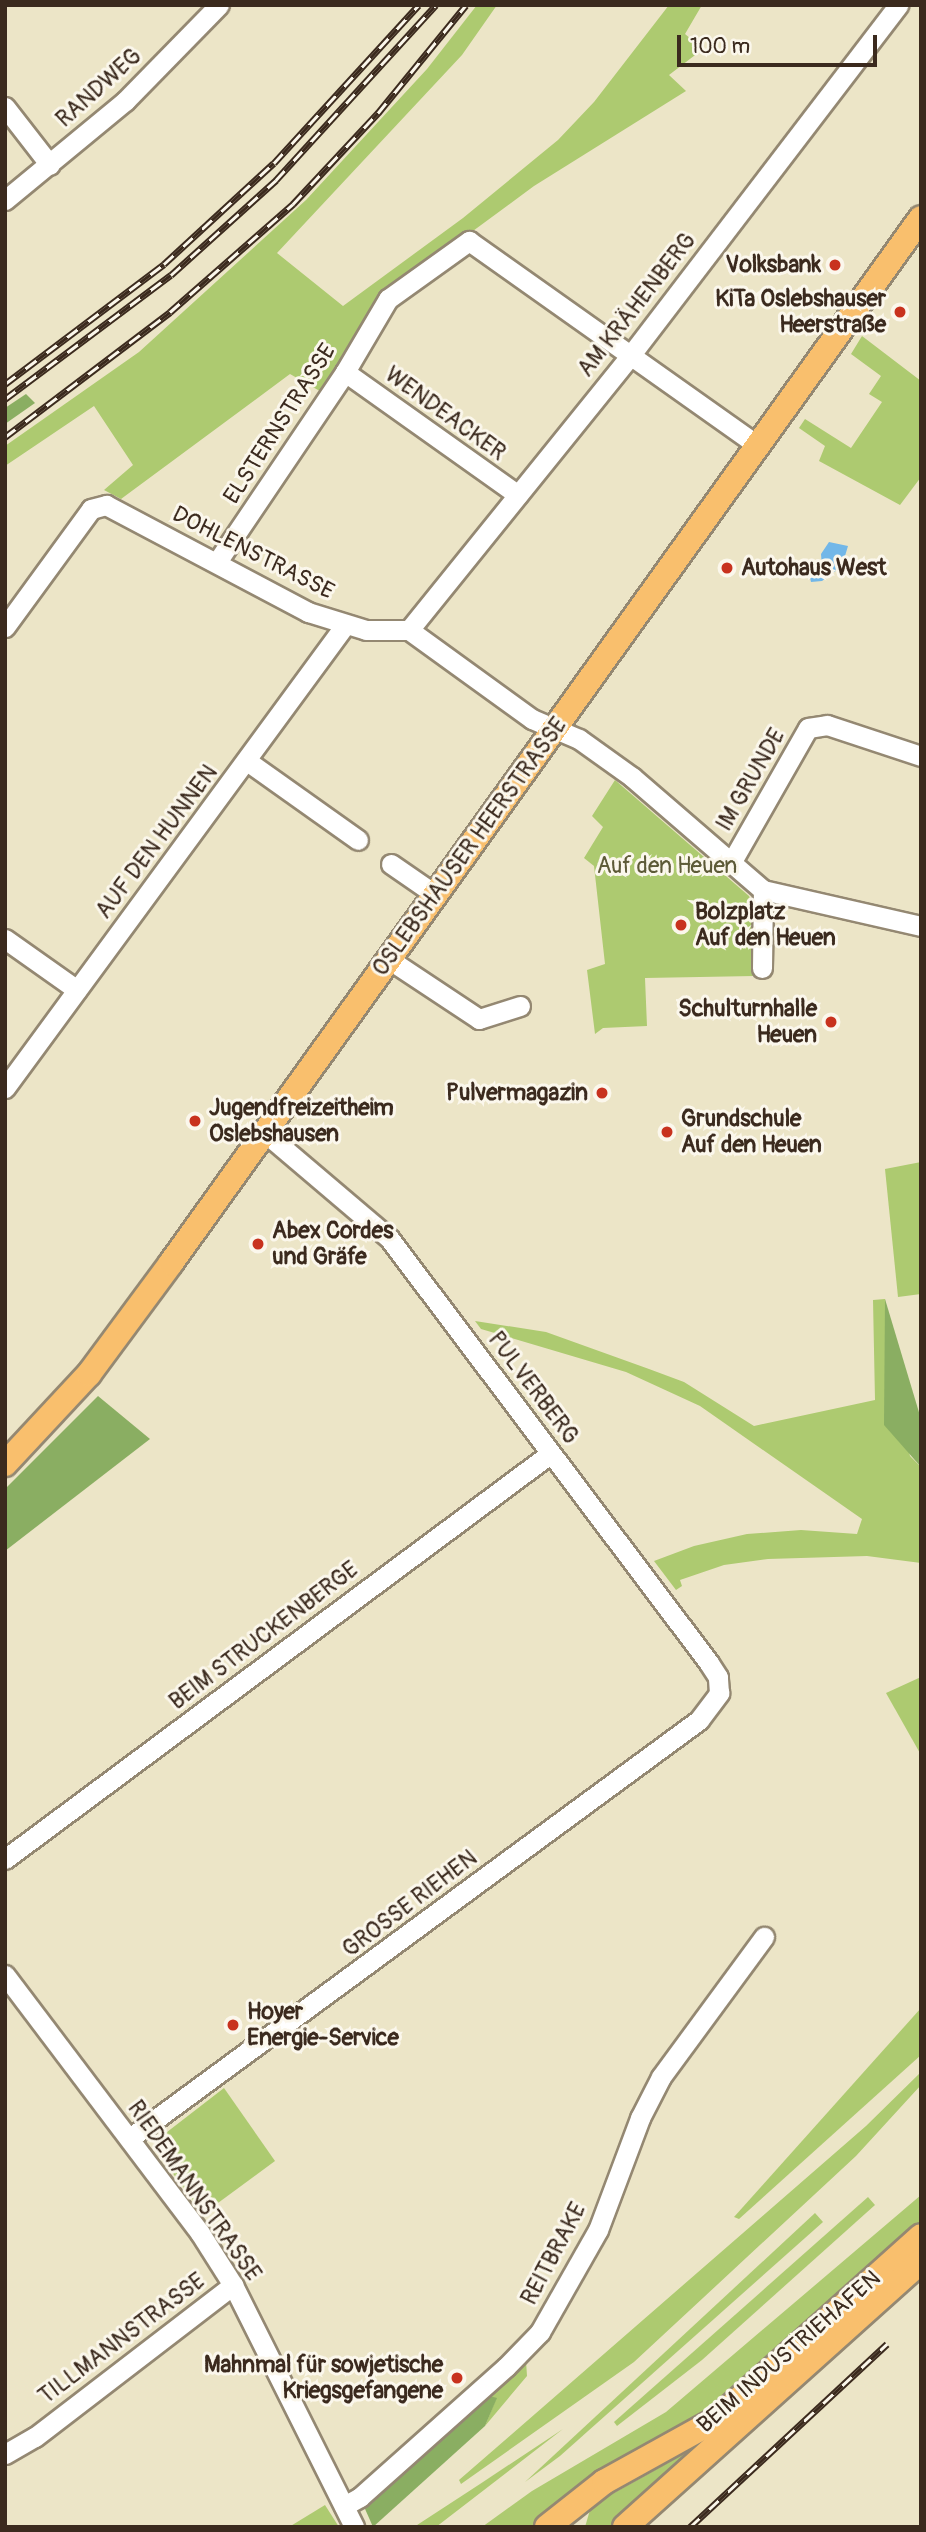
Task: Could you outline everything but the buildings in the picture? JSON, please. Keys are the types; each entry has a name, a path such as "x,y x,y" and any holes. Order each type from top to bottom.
{"main road":[{"name":"OSLEBSHAUSER HEERSTRASSE","path":"5,1464 89,1374 390,960 921,218"},
{"name":"BEIM INDUSTRIEHAFEN","path":"547,2527 593,2489 716,2420 921,2236"},
{"name":"BEIM INDUSTRIEHAFEN","path":"625,2527 921,2261"},
{"path":"576,2527 593,2489"}],"street":[{"name":"RANDWEG","path":"5,200 125,101 219,5"},
{"name":"AM KRÄHENBERG","path":"410,630 630,356 898,5"},
{"path":"5,107 50,165"},
{"name":"ELSTERNSTRASSE","path":"217,562 396,291 469,241 630,356"},
{"path":"630,356 758,444"},
{"name":"WENDEACKER","path":"345,372 517,495"},
{"name":"DOHLENSTRASSE","path":"5,627 91,509 113,508 307,612 345,625 410,630"},
{"name":"AUF DEN HUNNEN","path":"5,1087 345,625"},
{"path":"410,630 531,719 579,739 652,792 763,890 921,926"},
{"name":"IM GRUNDE","path":"731,863 808,728 817,724 921,756"},
{"path":"247,761 358,840"},
{"path":"391,864 436,895"},
{"path":"762,968 763,890"},
{"path":"5,939 78,990"},
{"path":"390,960 479,1019 520,1006"},
{"name":"PULVERBERG","path":"265,1133 389,1238 709,1663 718,1677 715,1704"},
{"name":"BEIM STRUCKENBERGE","path":"5,1859 551,1453"},
{"name":"GROSSE RIEHEN","path":"130,2138 715,1704"},
{"name":"REITBRAKE","path":"344,2506 360,2497 506,2367 540,2332 598,2230 640,2118 660,2077 764,1937"},
{"name":"RIEDEMANNSTRASSE","path":"5,1975 130,2138 233,2285 354,2527"},
{"name":"TILLMANNSTRASSE","path":"5,2454 35,2437 233,2285"}],"green space":[{"path":"477,5 497,5 462,55 277,253 343,306 463,218 558,140 594,102 669,5 702,5 685,34 703,49 669,75 686,91 534,186 390,292 325,394 290,374 121,499 104,490 133,465 94,406 5,466 5,446 139,352 306,200 427,69"},
{"path":"862,336 921,381 921,477 900,505 819,461 825,446 799,428 805,419 851,448 882,402 869,394 881,376 851,354"},
{"path":"26,394 35,403 5,424 5,408"},
{"name":"Auf den Heuen","path":"615,780 749,896 753,906 754,976 645,978 647,1026 603,1028 595,1034 587,970 605,964 594,866 584,858 603,827 592,816"},
{"path":"921,1162 921,1294 898,1297 885,1169"},
{"path":"885,1299 887,1357 910,1456 921,1467 921,1563 867,1556 768,1559 724,1565 680,1580 682,1586 676,1590 654,1561 694,1546 747,1534 801,1530 857,1534 862,1519 700,1406 626,1372 481,1329 475,1321 546,1332 684,1382 754,1426 875,1400 873,1300"},
{"path":"885,1299 921,1419 921,1467 884,1425"},
{"path":"98,1396 150,1439 5,1551 5,1489"},
{"path":"921,1677 921,1755 886,1693"},
{"path":"921,2008 921,2055 739,2219 734,2217"},
{"path":"921,2072 921,2085 856,2156 634,2362 461,2484 459,2480 866,2126"},
{"path":"224,2088 275,2161 203,2214 160,2156 158,2139"},
{"path":"921,2195 921,2226 708,2416 600,2475 534,2527 482,2527 532,2491 666,2412"},
{"path":"868,2197 875,2205 702,2360 617,2426 614,2422"},
{"path":"815,2213 823,2222 560,2456 525,2482"},
{"path":"526,2361 527,2376 485,2426 496,2399 486,2395"},
{"path":"486,2395 497,2398 485,2426 373,2527 362,2502"},
{"path":"563,2429 436,2527 414,2527 480,2484"},
{"path":"698,2446 614,2527 585,2527 590,2510 605,2498"},
{"path":"325,2505 339,2527 289,2527"}],"water":[{"path":"829,542 848,546 842,566 822,581 811,582 809,574 822,568 821,554"}],"railway":[{"path":"5,384 164,264 274,163 419,5"},
{"path":"5,399 171,275 276,180 436,5"},
{"path":"5,437 170,312 293,204 378,113 466,5"},
{"path":"690,2527 887,2344"}],"place":[{"name":"Volksbank","path":"835,265"},
{"name":"KiTa Oslebshauser Heerstraße","path":"900,312"},
{"name":"Autohaus West","path":"727,568"},
{"name":"Bolzplatz Auf den Heuen","path":"681,925"},
{"name":"Schulturnhalle Heuen","path":"831,1022"},
{"name":"Pulvermagazin","path":"602,1093"},
{"name":"Jugendfreizeitheim Oslebshausen","path":"195,1121"},
{"name":"Grundschule Auf den Heuen","path":"667,1132"},
{"name":"Abex Cordes und Gräfe","path":"258,1244"},
{"name":"Hoyer Energie-Service","path":"233,2025"},
{"name":"Mahnmal für sowjetische Kriegsgefangene","path":"457,2378"}]}
